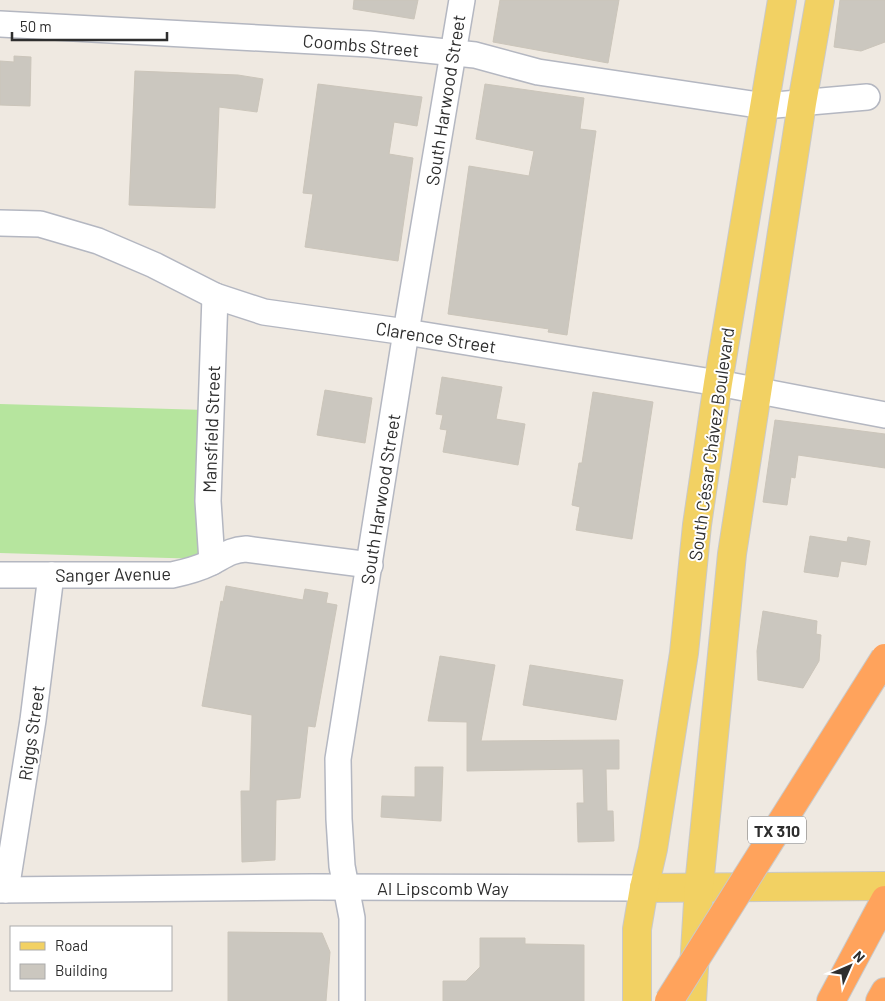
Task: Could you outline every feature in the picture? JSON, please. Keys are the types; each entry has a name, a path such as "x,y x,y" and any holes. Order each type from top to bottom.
{"highway":[{"name":"TX 310","path":"669,1001 885,658"},
{"path":"831,1001 885,900"},
{"path":"880,1001 885,992"}],"main road":[{"name":"South César Chávez Boulevard","path":"638,1001 637,929 653,849 684,653 697,525 718,383 782,0"},
{"name":"South César Chávez Boulevard","path":"692,1001 699,886 732,554 802,103 820,0"},
{"name":"Al Lipscomb Way","path":"644,888 699,886 885,886"}],"street":[{"name":"South Harwood Street","path":"352,1001 352,918 342,866 338,759 406,332 462,0"},
{"name":"Coombs Street","path":"0,24 360,44 475,55 538,72 764,106 867,97"},
{"name":"Clarence Street","path":"0,223 40,224 98,241 154,265 216,296 264,312 406,332 718,383 885,414"},
{"name":"Mansfield Street","path":"212,562 208,501 216,296"},
{"name":"Sanger Avenue","path":"0,575 172,575 191,571 234,550 246,549 370,565"},
{"name":"Riggs Street","path":"3,890 33,720 51,575"},
{"name":"Al Lipscomb Way","path":"3,890 644,888"}],"green space":[{"path":"0,404 206,410 203,559 0,553"}],"building":[{"path":"354,0 418,0 414,19 353,9"},
{"path":"500,0 619,0 608,63 493,42"},
{"path":"840,0 885,0 885,42 861,51 834,47"},
{"path":"14,56 31,57 30,106 0,105 0,61 14,62"},
{"path":"135,71 238,75 263,79 257,112 219,107 215,208 129,205"},
{"path":"318,84 422,97 417,126 394,122 389,154 413,158 398,261 305,247 313,194 303,193"},
{"path":"485,84 584,98 580,129 596,131 567,335 548,332 549,329 448,314 469,166 529,176 534,151 476,139"},
{"path":"442,377 502,387 496,419 525,424 518,465 443,452 447,430 440,429 443,415 436,414"},
{"path":"325,390 372,398 365,443 317,435"},
{"path":"593,392 653,402 632,539 576,530 580,507 572,505 579,463 582,463"},
{"path":"775,420 885,434 885,468 798,455 795,478 791,477 787,505 763,502"},
{"path":"810,536 847,542 848,537 870,541 866,565 841,561 838,577 804,572"},
{"path":"226,586 303,600 305,589 328,593 326,603 337,605 315,727 308,726 300,798 276,800 275,860 242,862 241,791 250,791 252,715 202,706 221,601 223,602"},
{"path":"763,611 817,621 816,634 821,635 819,661 803,688 758,680 757,651"},
{"path":"440,656 495,665 481,741 619,740 619,769 606,769 607,811 613,811 614,841 578,842 577,803 584,803 583,769 467,771 467,722 428,721"},
{"path":"530,665 623,680 616,720 523,705"},
{"path":"415,767 443,767 441,821 381,817 382,796 415,797"},
{"path":"228,932 322,933 330,952 326,1001 228,1001"},
{"path":"480,938 525,938 525,944 584,945 584,1001 443,1001 443,981 466,981 480,967"}]}
